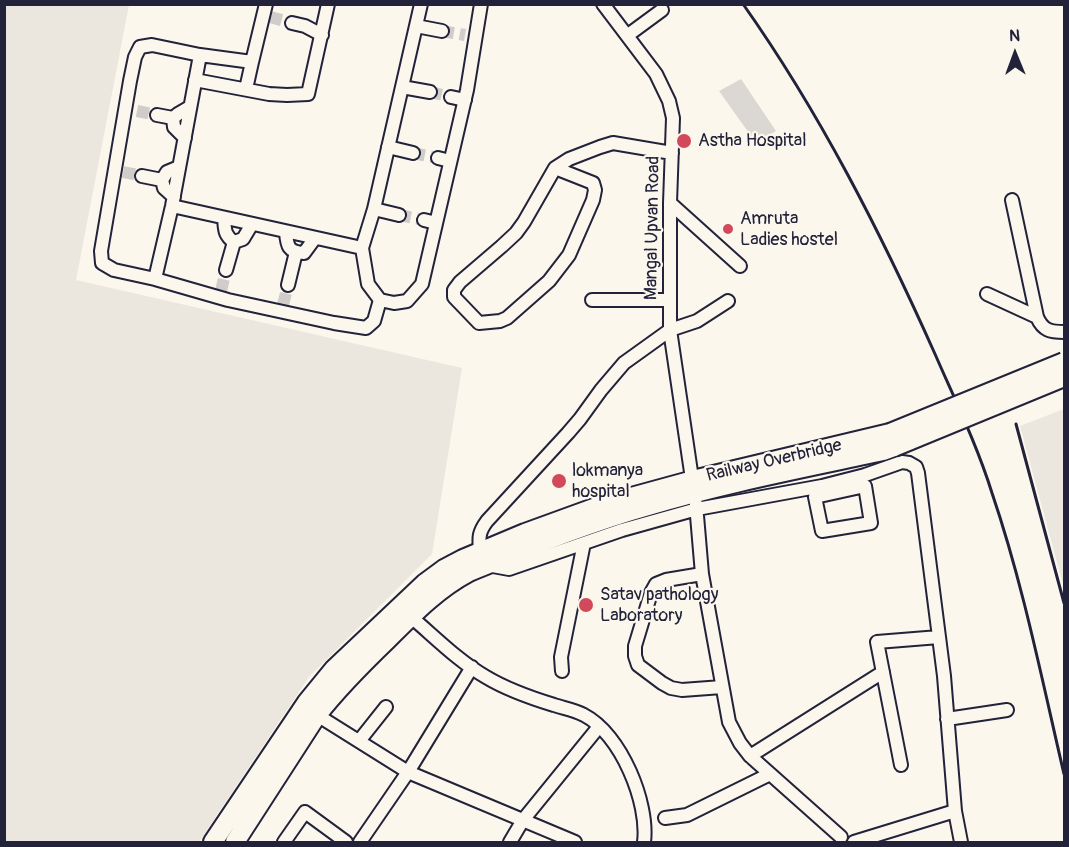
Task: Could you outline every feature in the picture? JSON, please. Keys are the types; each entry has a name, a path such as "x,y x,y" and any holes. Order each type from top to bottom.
{"main road":[{"name":"Railway Overbridge","path":"483,559 648,506 871,453 892,440 1065,362"},
{"name":"Railway Overbridge","path":"892,440 1065,377"},
{"path":"235,843 317,715 343,684 425,602 469,572 483,559"},
{"path":"213,843 306,702 334,669 425,583 444,569 483,559"}],"street":[{"path":"195,80 269,94 308,94 328,4"},
{"path":"421,4 374,209 362,248 368,284 380,300 394,303 407,302 422,284 430,222 450,161 465,100 471,36 481,4"},
{"name":"Mangal Upvan Road","path":"603,4 656,74 669,101 673,118 670,330 691,472"},
{"path":"628,35 662,10"},
{"path":"246,89 266,12"},
{"path":"292,23 323,29"},
{"path":"416,26 442,31"},
{"path":"252,62 200,55 152,45 141,47 135,57 131,110 101,250 102,263 114,270 282,308 334,323 366,328 374,321 380,300"},
{"path":"155,279 173,202 200,55"},
{"path":"402,87 430,93"},
{"path":"451,97 465,100"},
{"path":"157,115 173,118 190,107"},
{"path":"173,118 174,127 185,138"},
{"path":"555,168 593,183 596,190 569,255 549,281 507,318 500,321 479,322 454,297 454,290 460,282 516,233 555,168 583,153 613,144 672,153"},
{"path":"388,147 413,153"},
{"path":"438,158 450,161"},
{"path":"179,167 167,172 162,180 173,202 224,218 362,248"},
{"path":"142,176 162,180"},
{"path":"1012,200 1040,325 1047,330 1065,332"},
{"path":"670,203 741,266"},
{"path":"374,209 399,215"},
{"path":"224,218 228,238 234,242"},
{"path":"234,242 243,239 252,224"},
{"path":"286,232 290,249 296,252 304,253 315,238"},
{"path":"226,270 234,242"},
{"path":"288,285 296,252"},
{"path":"987,294 1037,317"},
{"path":"592,300 670,300"},
{"path":"728,301 697,321 670,330 624,363 568,434 487,521 479,538 483,559 509,569 696,505 834,488 865,486 871,523 822,531 815,497 834,488 865,475 902,462 916,467 939,637 961,843"},
{"path":"696,505 702,574 729,722 750,756 845,841 956,811"},
{"path":"562,671 561,657 584,543"},
{"path":"702,574 656,584 651,593 635,646 635,656 638,665 671,688 682,690 722,687"},
{"path":"411,616 486,677 527,696 585,715 609,735 629,769 638,790 644,821 644,843"},
{"path":"901,765 877,642 939,637"},
{"path":"360,843 408,772 472,667"},
{"path":"750,756 883,672"},
{"path":"358,741 386,707"},
{"path":"946,719 1007,710"},
{"path":"317,715 408,772 575,843"},
{"path":"510,843 523,820 597,729"},
{"path":"665,818 687,815 770,774"},
{"path":"284,842 305,812 346,843"}],"shaded area":[{"path":"5,4 129,5 76,280 462,368 432,554 309,677 199,842 5,842"},
{"path":"741,79 776,131 756,143 719,91"},
{"path":"1064,409 1064,588 1020,426"}],"tunnel":[{"path":"270,17 292,23"},
{"path":"442,31 465,35"},
{"path":"430,92 451,97"},
{"path":"137,111 157,115"},
{"path":"413,153 438,158"},
{"path":"123,172 142,176"},
{"path":"399,215 424,220"},
{"path":"221,291 226,270"},
{"path":"283,305 288,285"}],"railway":[{"path":"743,4 798,88 848,174 893,264 973,440 1013,562 1064,774"},
{"path":"1016,424 1064,603"}],"place":[{"name":"Astha Hospital","path":"684,141"},
{"name":"Amruta Ladies hostel","path":"728,229"},
{"name":"lokmanya hospital","path":"559,481"},
{"name":"Satav pathology Laboratory","path":"586,605"}]}
